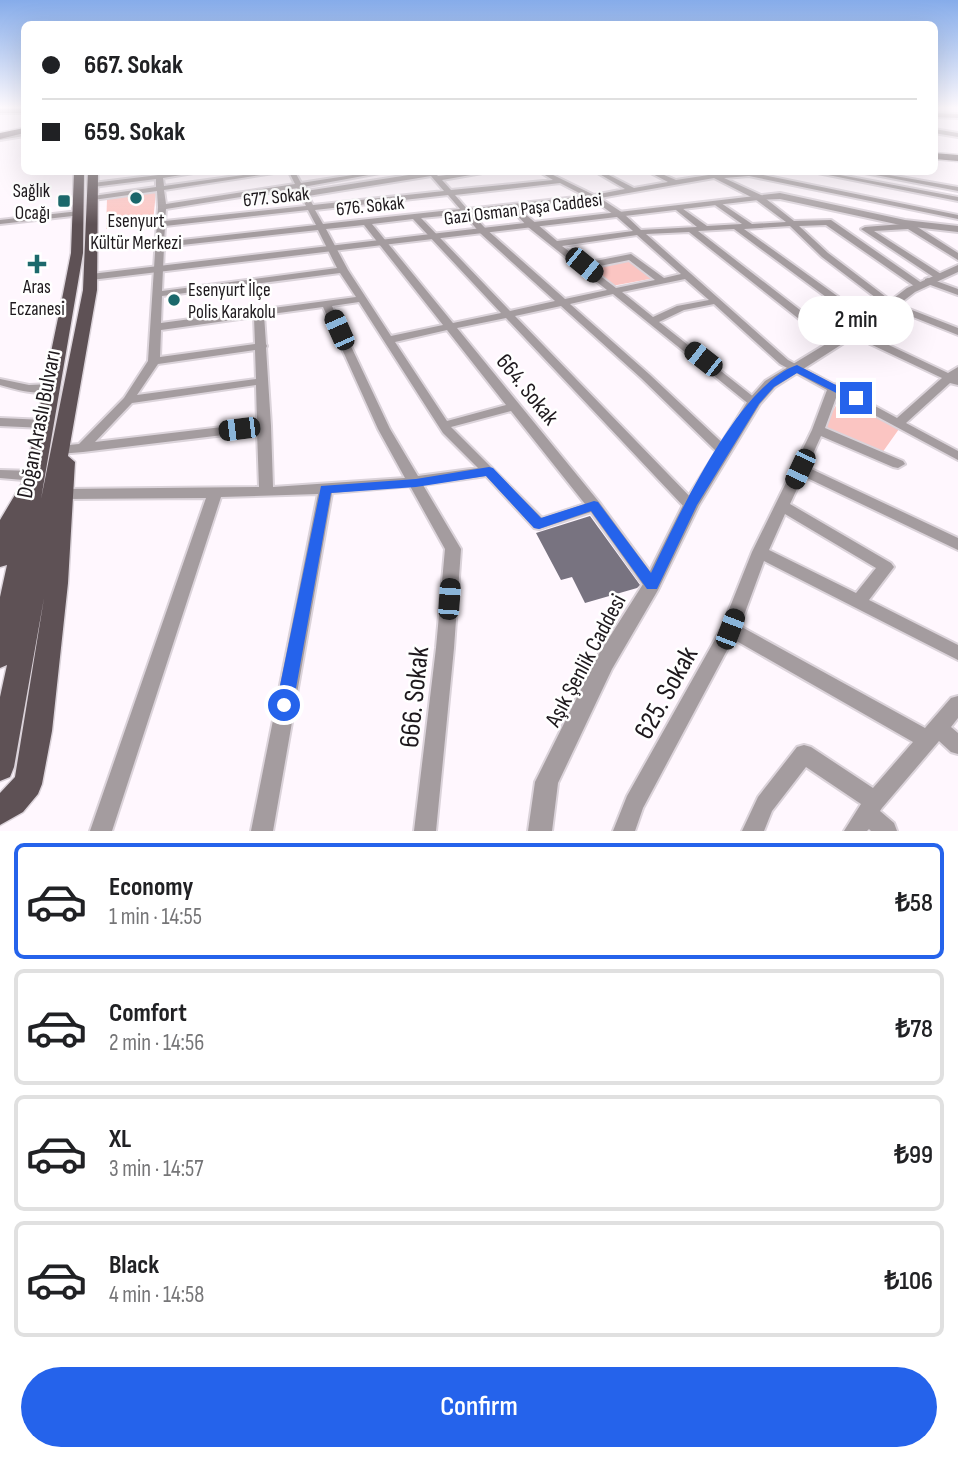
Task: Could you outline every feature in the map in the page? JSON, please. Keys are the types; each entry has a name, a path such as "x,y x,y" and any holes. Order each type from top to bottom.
{"main road":[{"path":"938,156 958,158"},
{"name":"Doğan Araslı Bulvarı","path":"0,657 72,280 79,213 79,175"},
{"name":"Doğan Araslı Bulvarı","path":"0,767 71,449 80,352 91,277 93,185"},
{"path":"0,810 13,802 28,784 52,624 67,464 71,449"},
{"path":"1,547 18,499 35,477"}],"street":[{"path":"93,185 174,175"},
{"path":"93,185 162,189 257,175"},
{"path":"294,175 343,270 445,425 539,524 594,506"},
{"path":"302,189 368,175"},
{"path":"162,207 434,175 483,231 564,302 723,450"},
{"path":"549,175 593,197 620,215 785,362 958,456"},
{"path":"605,175 634,191"},
{"path":"659,175 676,183"},
{"name":"676. Sokak","path":"160,245 593,197 707,175"},
{"path":"713,175 758,197 794,225 825,255 891,305 958,332"},
{"name":"676. Sokak","path":"754,175 958,217"},
{"path":"832,175 958,199"},
{"path":"884,175 958,190"},
{"path":"910,190 921,175"},
{"path":"71,449 128,400 154,361 158,327 162,207 159,177"},
{"name":"677. Sokak","path":"161,224 561,181"},
{"name":"Gazi Osman Paşa Caddesi","path":"91,277 758,197 780,196 907,224 958,229"},
{"path":"718,203 751,227"},
{"path":"512,206 531,225 754,402"},
{"path":"679,208 704,228"},
{"path":"828,222 843,209"},
{"path":"0,222 79,213"},
{"path":"414,216 691,505"},
{"name":"664. Sokak","path":"366,222 594,506 652,585"},
{"path":"556,244 640,232 828,222 929,281 958,292"},
{"path":"929,281 865,229 907,224 958,257"},
{"path":"737,228 860,328 955,376 899,422"},
{"path":"690,229 836,343"},
{"path":"584,265 631,257 661,280"},
{"name":"Aşık Şenlik Caddesi","path":"540,831 547,782 604,663 652,585 691,505 754,402 770,384 929,281 958,268"},
{"path":"159,294 343,270"},
{"path":"389,340 689,275"},
{"path":"158,327 362,299"},
{"path":"653,321 681,308 718,301"},
{"name":"666. Sokak","path":"327,305 384,429 453,549 425,831"},
{"path":"259,314 266,491"},
{"path":"154,361 262,346"},
{"path":"128,400 263,381"},
{"path":"0,382 29,389 52,387"},
{"name":"625. Sokak","path":"624,831 634,803 730,629 760,552 818,430 834,387"},
{"path":"445,425 515,406"},
{"path":"0,422 45,424"},
{"path":"71,449 265,426"},
{"path":"818,430 898,464"},
{"path":"800,469 907,517 958,544"},
{"path":"64,494 326,489 416,483 489,471"},
{"path":"0,474 35,477"},
{"path":"262,831 326,489"},
{"path":"102,831 215,493"},
{"path":"783,506 886,566 858,602"},
{"path":"760,552 958,653"},
{"path":"730,629 958,745"},
{"path":"866,816 958,704"},
{"path":"753,831 765,804 804,754 866,816 886,831"}],"shaded area":[{"path":"156,192 153,222 106,229 107,199"},
{"path":"629,259 655,278 612,286 589,266"},
{"path":"840,399 846,399 899,429 882,453 824,431 823,427"}],"building":[{"path":"590,516 640,585 585,603 572,577 561,580 536,533"}],"place":[{"name":"Esenyurt Kültür Merkezi","path":"136,198"},
{"name":"Sağlık Ocağı","path":"64,201"},
{"name":"Aras Eczanesi","path":"37,264"},
{"name":"Esenyurt İlçe Polis Karakolu","path":"174,300"}],"route":[{"path":"284,705 326,489 416,483 489,471 539,524 594,506 652,585 691,505 723,450 754,402 770,384 797,368 856,398"}]}
